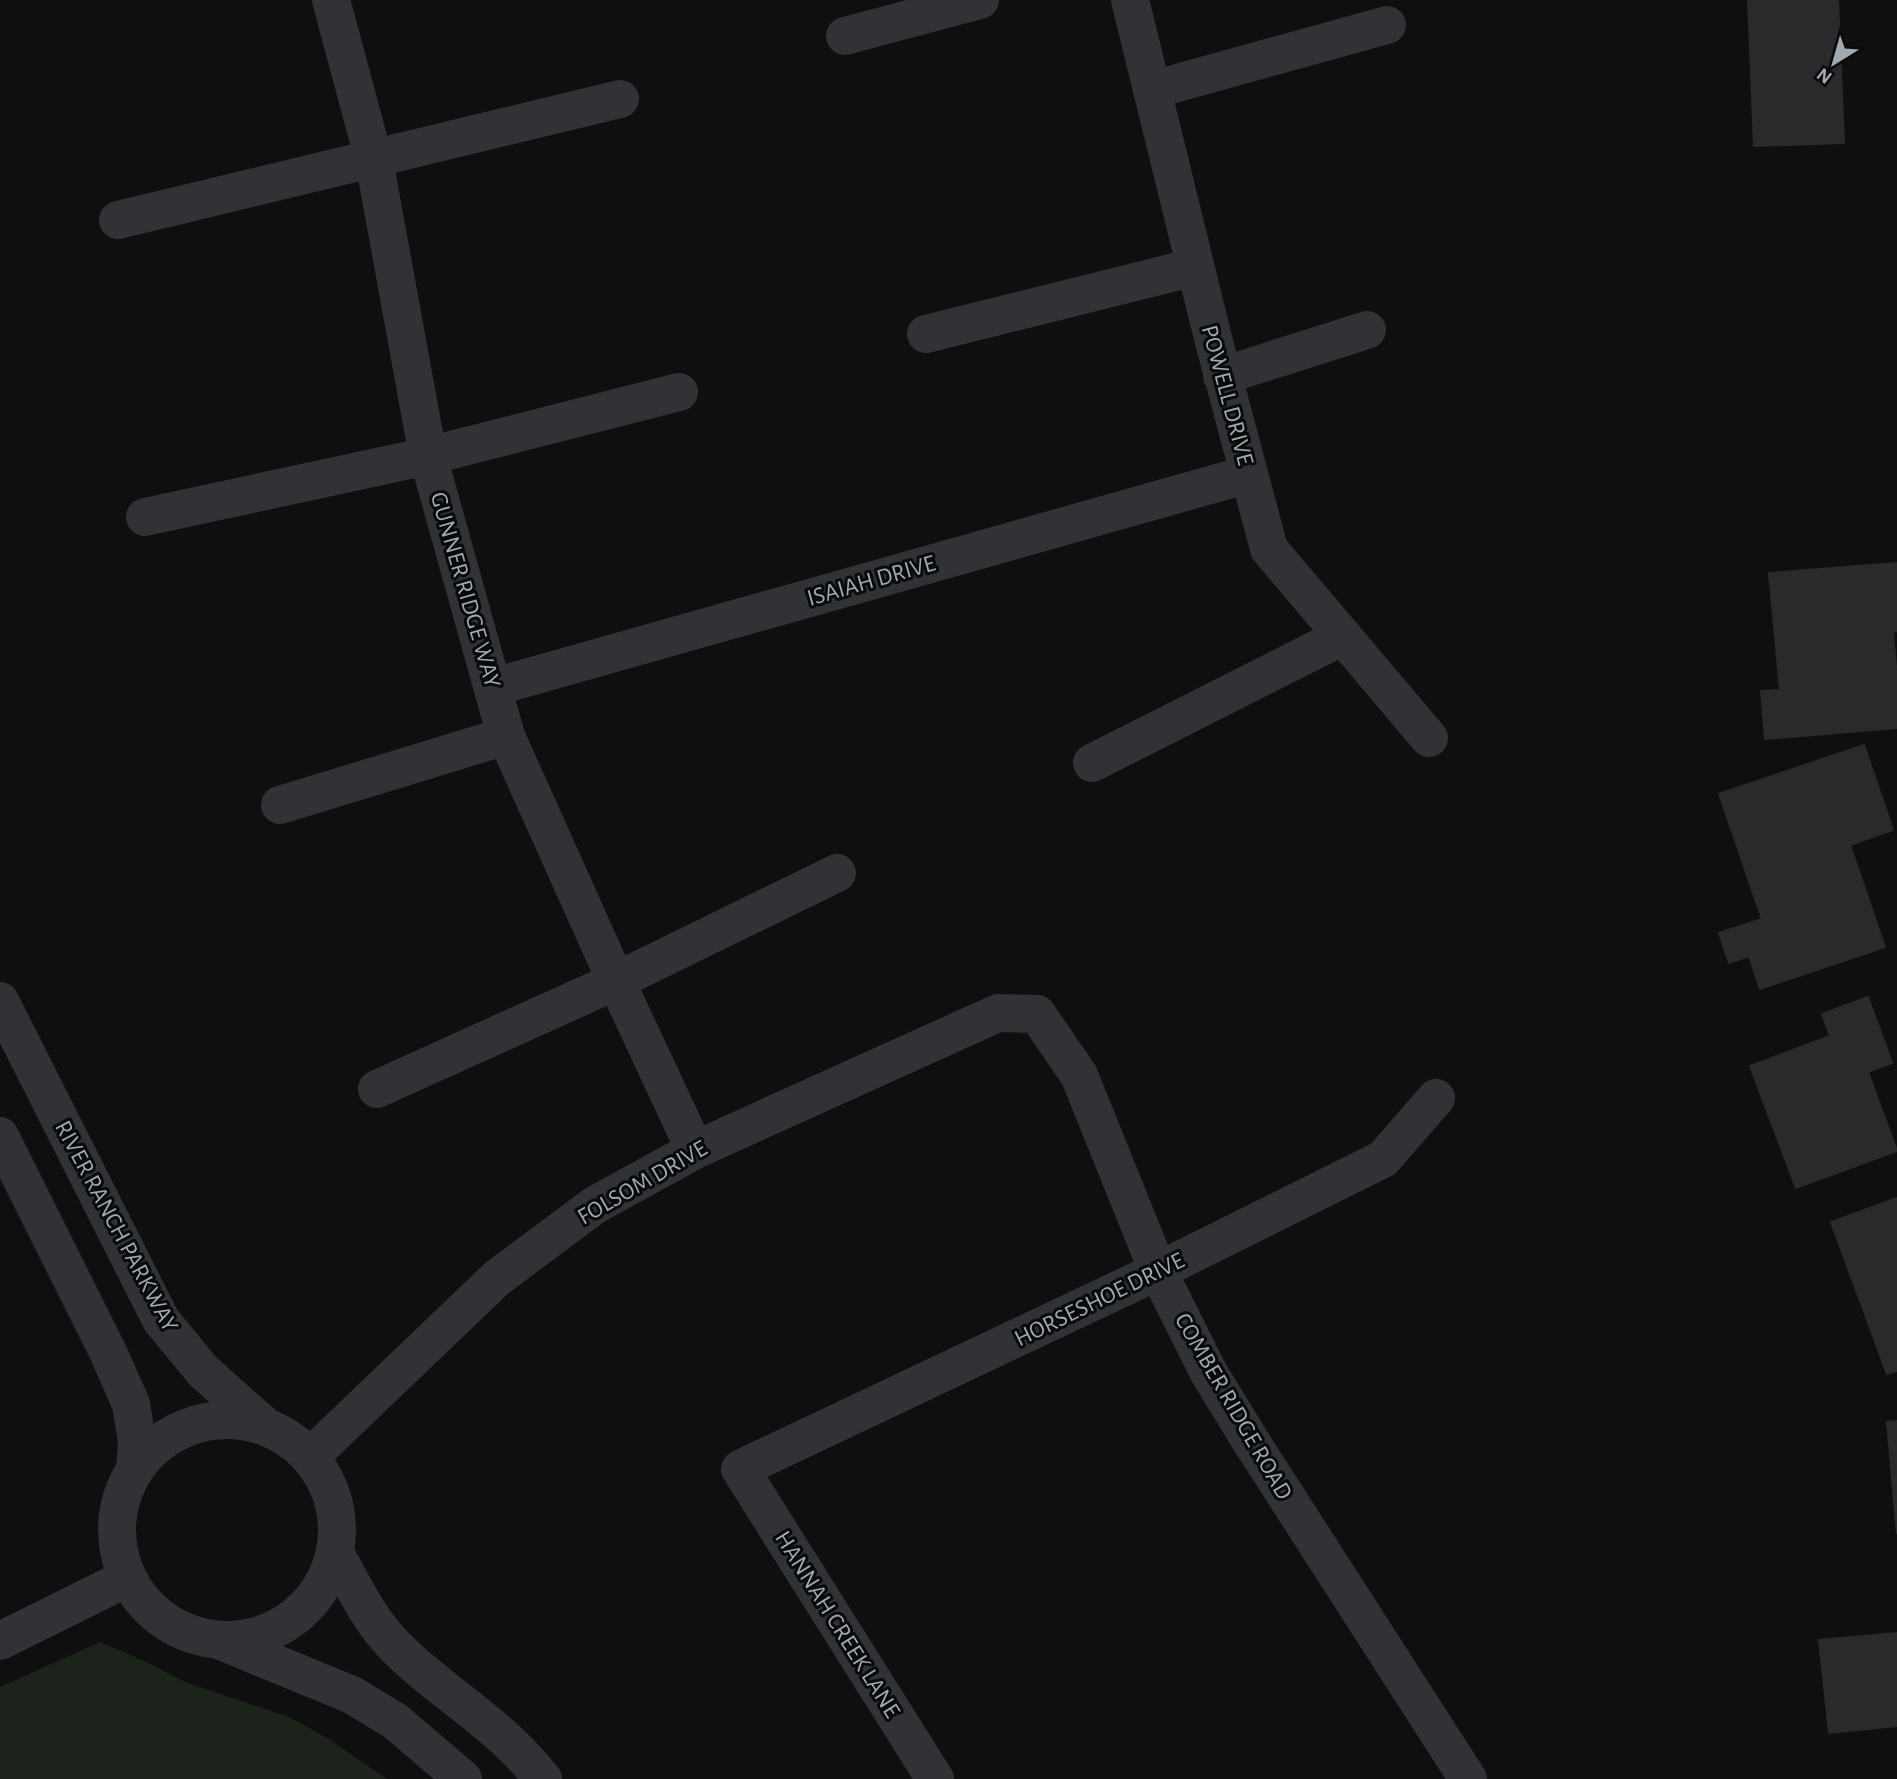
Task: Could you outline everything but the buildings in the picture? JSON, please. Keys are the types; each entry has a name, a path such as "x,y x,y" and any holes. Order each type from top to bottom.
{"street":[{"name":"GUNNER RIDGE WAY","path":"331,0 374,159 428,456 506,736 615,981 695,1150"},
{"path":"845,36 980,0"},
{"name":"POWELL DRIVE","path":"1130,0 1222,376 1269,549 1429,738"},
{"path":"1152,90 1387,25"},
{"path":"118,220 620,99"},
{"path":"926,334 1195,267"},
{"path":"1222,376 1367,330"},
{"path":"145,517 428,456 679,392"},
{"name":"ISAIAH DRIVE","path":"494,687 1249,474"},
{"path":"1092,763 1343,636"},
{"path":"280,805 506,736"},
{"path":"377,1089 615,981 837,873"},
{"name":"RIVER RANCH PARKWAY","path":"0,1001 161,1320 203,1371 266,1427"},
{"name":"FOLSOM DRIVE","path":"310,1457 497,1278 595,1205 695,1150 998,1013 1037,1014"},
{"name":"COMBER RIDGE ROAD","path":"1037,1014 1079,1074 1158,1271 1209,1373 1468,1779"},
{"name":"HORSESHOE DRIVE","path":"740,1469 1158,1271 1383,1159 1436,1098"},
{"path":"0,1136 108,1352 131,1404 137,1442 135,1469"},
{"path":"217,1419 234,1419 266,1427 290,1440 310,1457 331,1492 338,1533 328,1575 316,1596 294,1618 280,1627 250,1637 219,1640 203,1638 172,1625 146,1605 127,1578 118,1551 117,1522 122,1494 135,1469 157,1444 170,1434 193,1425 217,1419"},
{"name":"HANNAH CREEK LANE","path":"740,1469 935,1779"},
{"path":"335,1553 361,1600 390,1641 414,1665 523,1755 543,1779"},
{"path":"0,1641 127,1578"},
{"path":"219,1640 352,1695 395,1721 463,1779"}],"shaded area":[{"path":"100,1642 185,1682 289,1717 329,1739 387,1779 0,1779 0,1687"}]}
